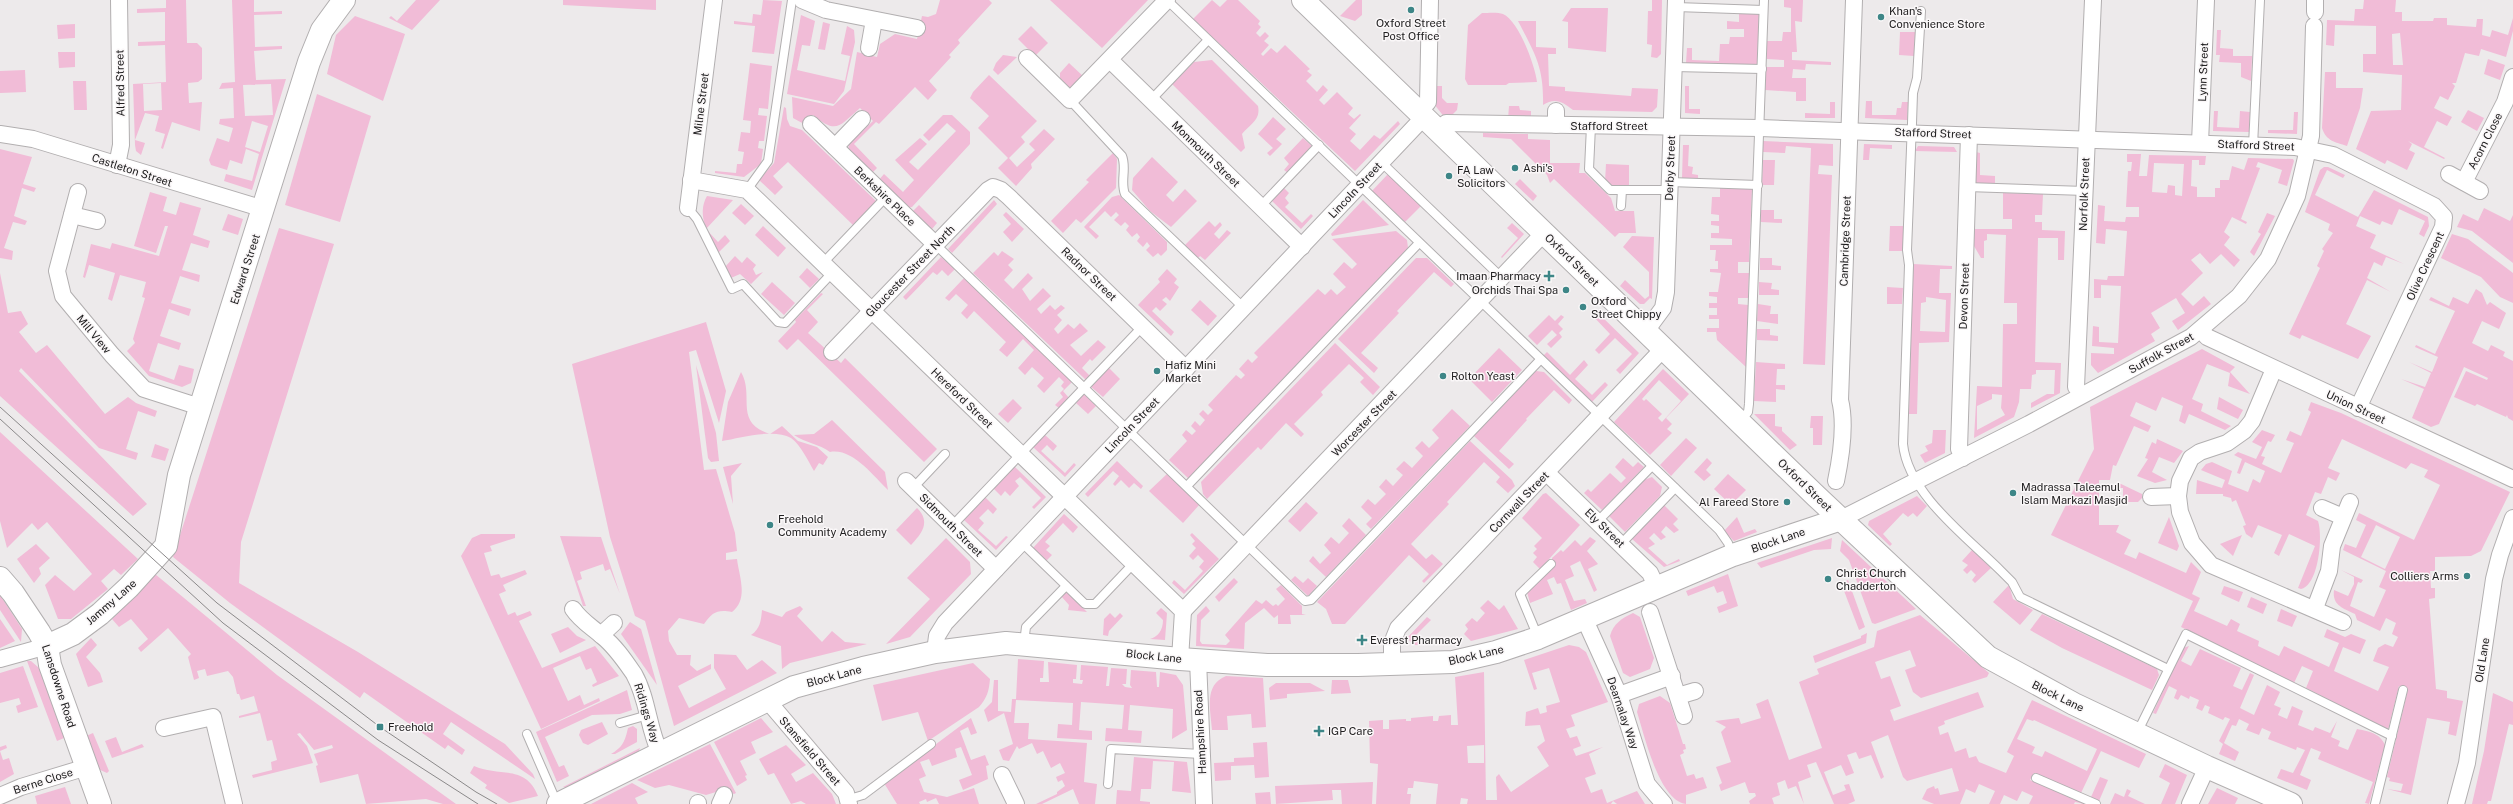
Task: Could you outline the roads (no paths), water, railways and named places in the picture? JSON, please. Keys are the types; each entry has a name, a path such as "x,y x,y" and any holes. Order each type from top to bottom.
{"main road":[{"name":"Edward Street","path":"166,546 179,475 312,53 322,30 344,0"},
{"name":"Oxford Street","path":"1303,0 1841,519"},
{"name":"Block Lane","path":"558,804 767,700 815,680 934,652 980,645 1024,644 1189,660 1267,664 1435,664 1468,660 1538,638 1585,620 1733,555 1841,519 1988,657 2033,683 2137,734 2291,804"},
{"name":"Jammy Lane","path":"47,646 73,634 100,614 130,587 166,546"},
{"name":"Lansdowne Road","path":"0,578 13,594 47,646 50,665 100,804"}],"street":[{"name":"Alfred Street","path":"117,165 121,145 119,0"},
{"name":"Milne Street","path":"688,208 714,0"},
{"path":"802,0 822,9 917,28"},
{"path":"1027,58 1070,100 1167,0"},
{"path":"1427,120 1430,0"},
{"name":"Cambridge Street","path":"1836,481 1839,466 1842,410 1840,400 1854,0"},
{"name":"Norfolk Street","path":"2076,387 2093,0"},
{"name":"Lynn Street","path":"2200,144 2206,0"},
{"name":"Derby Street","path":"1646,331 1663,308 1666,292 1676,4"},
{"name":"Suffolk Street","path":"1841,519 2070,402 2201,330 2239,296 2268,259 2295,202 2309,150 2315,13"},
{"path":"869,48 874,20"},
{"name":"Monmouth Street","path":"1110,60 1302,247"},
{"name":"Acorn Close","path":"2464,182 2505,102 2513,77"},
{"path":"835,147 862,119"},
{"name":"Stafford Street","path":"1427,120 1446,123 1551,121 1591,126 1605,124 1969,134 2087,140 2295,147 2309,150"},
{"name":"Lincoln Street","path":"934,652 937,636 945,623 1381,162 1427,120"},
{"name":"Berkshire Place","path":"812,124 935,244"},
{"name":"Castleton Street","path":"0,134 33,139 264,209"},
{"name":"Devon Street","path":"1963,458 1959,449 1969,134"},
{"name":"Olive Crescent","path":"2309,150 2333,155 2354,165 2434,206 2444,217 2440,234 2358,408"},
{"name":"Acorn Close","path":"2449,174 2480,192"},
{"path":"691,180 747,190"},
{"name":"Radnor Street","path":"988,190 994,187 1001,190 1186,369"},
{"name":"Hereford Street","path":"747,190 827,269 1183,611"},
{"name":"Gloucester Street North","path":"832,352 988,190"},
{"name":"Mill View","path":"78,192 57,271 63,296 112,355 144,389 200,407"},
{"path":"72,215 97,221"},
{"name":"Worcester Street","path":"1183,611 1544,233"},
{"name":"Union Street","path":"2201,330 2207,337 2274,370 2513,479"},
{"name":"Cornwall Street","path":"1392,664 1392,643 1398,628 1547,473 1664,348"},
{"path":"2274,370 2252,421 2235,439 2224,445 2200,452 2191,458 2180,481 2178,496 2185,528 2198,551 2211,565 2314,608 2343,622"},
{"name":"Ely Street","path":"1547,473 1622,544 1650,573 1657,588"},
{"name":"Sidmouth Street","path":"910,484 996,569"},
{"path":"2151,497 2178,496"},
{"path":"2314,608 2323,592 2329,571 2332,546 2350,502"},
{"path":"2322,508 2343,517"},
{"name":"Old Lane","path":"2456,804 2467,762 2494,579 2500,555 2513,518"},
{"name":"Ridings Way","path":"573,609 584,623 619,653 634,674 642,692 660,754"},
{"path":"1183,611 1189,660"},
{"path":"1650,612 1684,716"},
{"name":"Dearnalay Way","path":"1585,620 1619,695 1643,775 1654,793 1664,804"},
{"path":"601,636 614,624"},
{"path":"0,660 47,646"},
{"name":"Hampshire Road","path":"1189,660 1201,754 1204,804"},
{"path":"1619,695 1672,676"},
{"path":"1678,696 1695,690"},
{"name":"Stansfield Street","path":"767,700 776,713 834,777 849,802"},
{"path":"164,728 213,717 234,804"},
{"name":"Berne Close","path":"0,796 21,787 87,767"},
{"path":"2190,804 2207,767"},
{"path":"1002,775 1016,804"}],"lane":[{"path":"747,190 768,161 792,0"},
{"path":"1167,0 1319,145 1359,186 1540,360 1719,530 1728,543 1733,555"},
{"path":"1740,421 1748,412 1750,404 1764,0"},
{"path":"2253,146 2260,0"},
{"path":"1676,4 1763,10"},
{"path":"1921,11 1917,78 1914,94 1911,133 1903,444 1907,465 1922,493 2012,582 2020,597 2168,669"},
{"path":"1151,100 1208,40"},
{"path":"1674,67 1762,69"},
{"path":"1070,100 1122,156 1125,163 1123,185 1125,194 1244,308"},
{"path":"1591,126 1589,169 1610,190 1670,186 1758,185"},
{"path":"1260,207 1319,145"},
{"path":"1381,162 1501,277"},
{"path":"1967,187 2085,191"},
{"path":"1621,206 1622,190"},
{"path":"688,208 697,219 732,289 743,284 778,322 785,323 886,197"},
{"path":"1187,486 1419,243"},
{"path":"935,244 1305,601 1311,600 1540,360"},
{"path":"952,526 1020,453 1143,326"},
{"path":"910,484 945,454"},
{"path":"1598,521 1652,466"},
{"path":"1622,544 1675,488"},
{"path":"1021,542 1085,604 1095,604 1134,564"},
{"path":"1538,638 1520,594 1551,564"},
{"path":"1024,644 1026,627 1066,586"},
{"path":"2137,734 2186,634 2392,736"},
{"path":"2375,804 2403,690"},
{"path":"620,723 648,715"},
{"path":"527,734 558,804"},
{"path":"849,802 863,795 930,744"},
{"path":"1108,784 1111,749 1201,754"},
{"path":"2036,778 2096,804"}],"tram line":[{"path":"0,407 217,603 380,727 476,792 497,804"},
{"path":"0,419 223,623 378,740 478,804"}],"place":[{"name":"Oxford Street Post Office","path":"1411,10"},
{"name":"Khan's Convenience Store","path":"1881,17"},
{"name":"Ashi's","path":"1515,168"},
{"name":"FA Law Solicitors","path":"1449,176"},
{"name":"Imaan Pharmacy","path":"1549,276"},
{"name":"Orchids Thai Spa","path":"1566,290"},
{"name":"Oxford Street Chippy","path":"1583,307"},
{"name":"Hafiz Mini Market","path":"1157,371"},
{"name":"Rolton Yeast","path":"1443,376"},
{"name":"Madrassa Taleemul Islam Markazi Masjid","path":"2013,493"},
{"name":"Al Fareed Store","path":"1787,502"},
{"name":"Freehold Community Academy","path":"770,525"},
{"name":"Colliers Arms","path":"2467,576"},
{"name":"Christ Church Chadderton","path":"1828,579"},
{"name":"Everest Pharmacy","path":"1362,640"},
{"name":"Freehold","path":"380,727"},
{"name":"IGP Care","path":"1319,731"}]}
